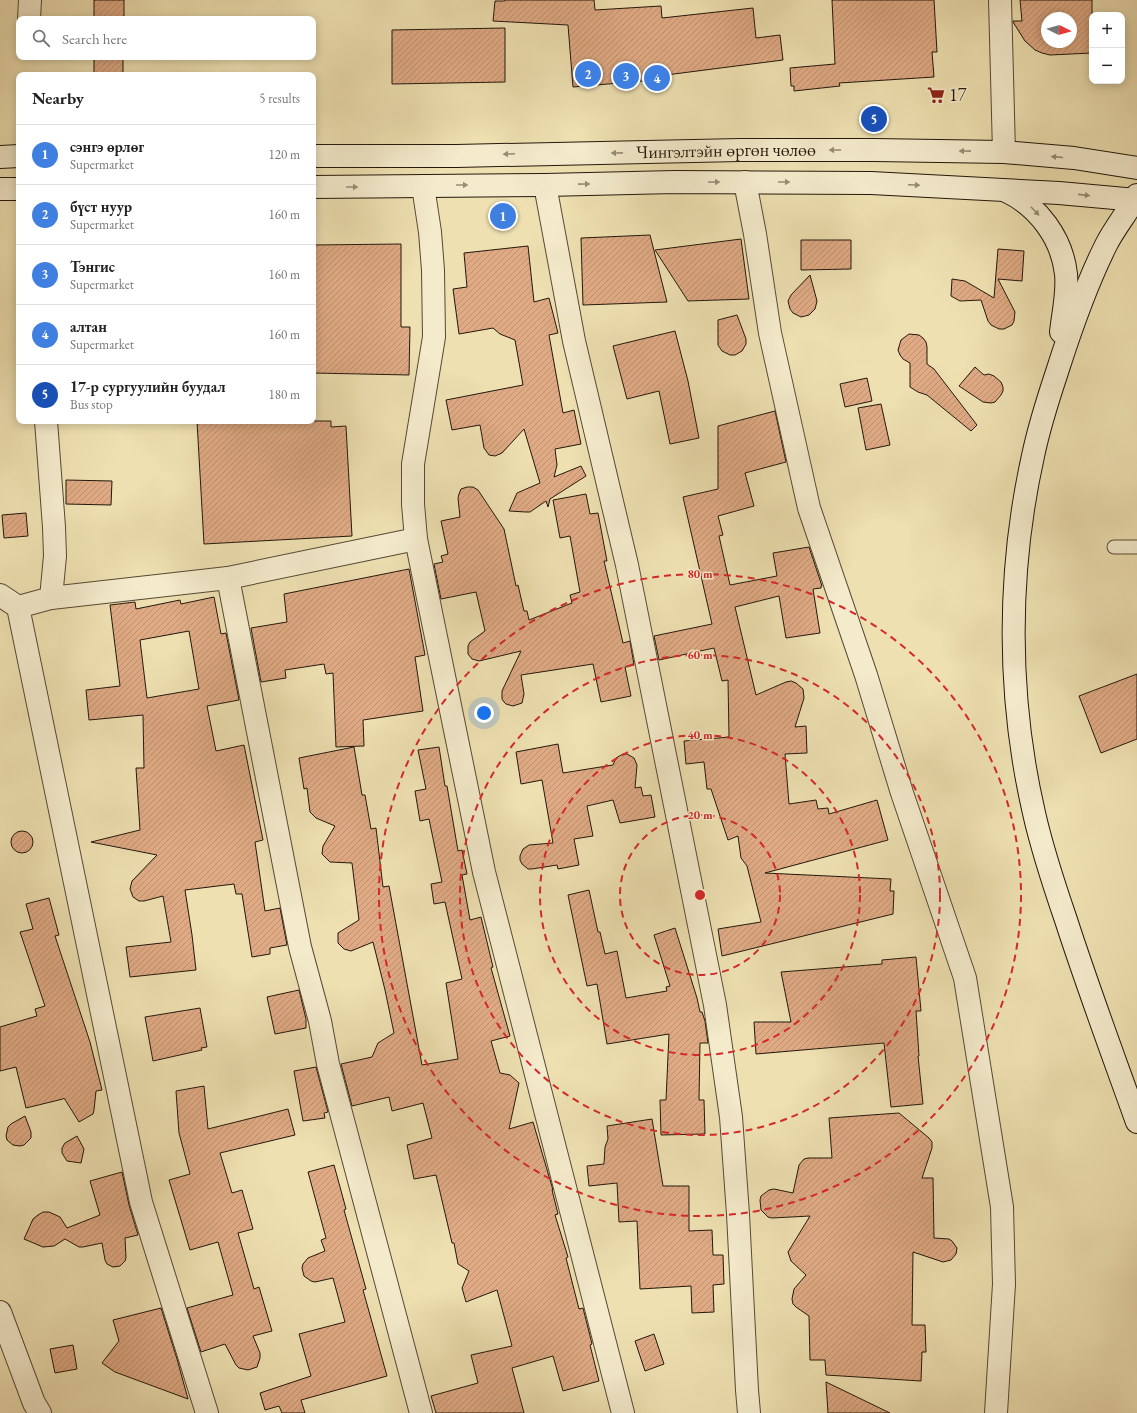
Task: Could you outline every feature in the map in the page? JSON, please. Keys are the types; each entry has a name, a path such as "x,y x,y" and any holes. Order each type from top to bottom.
{"street":[{"path":"29,16 30,0"},
{"path":"1000,0 1004,152"},
{"name":"Чингэлтэйн өргөн чөлөө","path":"316,156 449,156 756,150 874,150 1004,152 1074,158 1137,168"},
{"path":"0,157 16,156"},
{"name":"Чингэлтэйн өргөн чөлөө","path":"316,187 675,182 870,183 1003,189 1136,198"},
{"path":"745,182 755,234 770,333 809,508 866,675 902,792 965,978 1002,1207 1004,1284 996,1413"},
{"path":"545,185 574,341 627,565 715,1004 731,1117 749,1413"},
{"path":"423,186 430,232 433,270 434,337 413,464 413,504 416,539 484,872 623,1413"},
{"path":"0,189 16,189"},
{"path":"1003,189 1027,203 1043,219 1057,241 1063,260 1066,274 1066,291 1058,368"},
{"path":"1136,198 1107,242 1071,327 1033,455 1022,512 1013,638 1019,729 1034,814 1052,880 1075,949 1137,1122"},
{"path":"46,424 55,556 51,598"},
{"path":"18,607 51,598 228,578 416,539"},
{"path":"228,578 300,947 320,1021 328,1064 421,1413"},
{"path":"0,595 18,607 141,1202 207,1413"},
{"path":"0,1312 34,1403 40,1413"}],"lane":[{"path":"1114,547 1137,547"}],"building":[{"path":"94,0 124,0 124,16 94,16"},
{"path":"594,0 595,10 661,6 662,18 753,8 756,38 780,35 783,60 666,75 666,79 573,87 568,25 493,21 495,1"},
{"path":"832,0 934,0 937,52 932,52 934,77 839,83 840,86 794,91 794,86 791,86 790,68 835,64"},
{"path":"1020,0 1092,0 1092,12 1089,12 1089,53 1050,55 1042,53 1035,50 1025,41 1013,21 1022,21"},
{"path":"505,28 505,82 392,84 392,30"},
{"path":"94,60 123,60 123,72 94,72"},
{"path":"650,235 667,302 583,305 581,238"},
{"path":"741,239 749,299 688,301 655,250"},
{"path":"801,240 851,240 851,269 801,270"},
{"path":"401,244 401,327 410,327 409,375 316,373 316,245"},
{"path":"528,246 534,302 549,298 558,333 549,335 563,413 574,410 581,444 555,449 557,465 554,477 581,466 586,476 550,499 548,507 546,501 530,512 526,512 509,511 517,493 540,483 524,429 502,453 495,456 489,455 484,448 480,425 452,430 446,400 523,385 515,340 500,334 493,328 459,334 453,289 467,287 464,253"},
{"path":"998,249 1024,251 1022,281 998,279 1015,312 1012,325 1004,329 999,329 991,325 988,321 981,300 960,301 951,296 952,279 965,281 994,298"},
{"path":"810,275 817,301 815,309 809,315 801,317 793,313 790,309 788,301 791,295"},
{"path":"737,315 746,339 746,344 742,351 735,355 730,355 722,351 718,345 718,320"},
{"path":"675,331 688,381 699,438 670,444 659,391 627,399 613,346"},
{"path":"909,334 919,335 926,342 927,364 934,369 977,425 971,431 927,395 910,387 910,363 903,359 898,350 901,340"},
{"path":"975,367 984,375 989,374 994,376 1001,382 1003,391 995,402 983,402 959,386"},
{"path":"867,378 872,401 845,407 840,384"},
{"path":"881,404 890,445 866,450 858,408"},
{"path":"775,411 786,462 745,473 754,506 718,516 723,535 719,536 730,585 777,576 773,553 809,547 822,586 821,588 813,589 820,633 786,638 779,596 735,607 756,695 791,681 803,689 804,698 795,727 806,726 807,753 785,754 789,804 816,800 818,809 828,808 829,814 877,800 888,840 765,873 891,879 890,891 894,891 893,914 722,956 718,929 761,922 747,866 741,858 738,836 728,840 711,789 707,789 704,762 686,764 684,741 729,737 728,680 722,681 714,648 659,660 654,636 712,624 683,497 718,489 718,426"},
{"path":"316,421 331,421 331,427 346,426 352,536 204,544 197,424 316,424"},
{"path":"66,480 112,481 111,505 66,504"},
{"path":"473,487 478,490 504,529 516,586 518,585 524,611 527,611 529,620 572,603 570,595 580,592 570,536 560,538 553,500 586,494 590,514 598,513 607,561 604,561 623,643 630,641 634,665 625,667 631,696 601,702 593,664 521,675 524,694 522,703 513,706 504,702 502,699 502,691 521,651 479,661 472,659 468,654 468,646 470,642 485,631 476,592 441,599 434,564 443,562 441,556 448,554 441,521 460,517 458,498 461,489"},
{"path":"26,513 28,536 4,538 2,515"},
{"path":"409,569 425,655 415,657 423,711 363,720 364,746 336,747 333,673 326,674 324,664 285,670 286,678 261,682 251,628 287,622 284,594"},
{"path":"214,597 221,634 226,633 239,700 207,706 216,751 244,745 263,840 255,842 265,911 280,908 287,945 270,948 270,954 252,957 242,894 236,894 234,884 185,890 196,970 130,977 126,947 171,942 163,896 139,901 133,897 130,889 132,881 157,855 91,842 140,830 136,768 144,768 143,715 89,720 86,690 120,686 110,605 135,602 136,609 180,600 181,604","holes":["189,631 199,689 147,698 140,640"]},
{"path":"1137,674 1137,739 1101,753 1079,696"},
{"path":"558,744 563,773 613,765 616,758 623,754 627,754 634,758 637,765 635,788 641,787 643,796 651,795 655,817 620,823 613,800 587,806 593,836 574,839 579,865 558,869 557,865 528,869 520,860 523,849 529,845 553,843 542,780 521,784 516,752"},
{"path":"354,747 362,795 365,795 371,829 376,828 383,887 389,886 422,1065 458,1059 446,983 462,979 445,902 434,904 431,884 442,882 429,819 420,821 415,791 426,789 418,750 439,747 458,851 462,850 467,874 462,875 470,920 481,917 493,967 491,968 510,1036 491,1041 500,1073 510,1075 519,1083 509,1129 533,1122 553,1190 558,1214 555,1215 568,1257 566,1258 579,1309 583,1308 599,1381 563,1391 553,1356 512,1368 524,1413 436,1413 431,1396 478,1383 471,1355 512,1346 497,1290 466,1302 462,1288 469,1271 458,1264 436,1175 414,1179 407,1145 432,1138 423,1103 392,1111 389,1097 352,1106 341,1064 372,1057 378,1043 394,1033 373,942 351,951 344,949 338,943 338,933 359,920 352,863 330,862 322,854 323,846 335,826 316,818 310,812 307,788 304,789 299,758"},
{"path":"22,831 30,834 33,842 30,850 22,853 14,850 11,842 14,834"},
{"path":"589,890 598,932 600,932 605,954 617,951 626,998 667,991 666,987 670,986 654,935 675,928 700,1012 702,1012 705,1021 708,1043 700,1043 699,1100 704,1100 705,1134 661,1135 660,1100 666,1100 669,1034 607,1044 597,984 587,986 568,895"},
{"path":"49,898 59,935 55,936 90,1042 102,1090 96,1091 93,1114 79,1122 64,1098 26,1108 16,1067 0,1071 0,1027 37,1016 35,1009 45,1006 20,932 33,929 26,904"},
{"path":"916,957 921,1011 916,1011 918,1056 923,1104 891,1107 884,1043 756,1054 754,1022 791,1022 781,972 882,964 882,960"},
{"path":"299,990 306,1019 306,1028 275,1034 267,997"},
{"path":"200,1008 207,1047 201,1048 202,1050 153,1061 145,1017"},
{"path":"316,1067 328,1112 324,1113 325,1118 303,1121 294,1071"},
{"path":"204,1086 208,1129 288,1109 295,1135 220,1153 232,1193 242,1190 253,1229 238,1233 254,1289 259,1287 272,1331 253,1336 260,1353 260,1358 257,1367 248,1370 239,1368 236,1365 225,1344 201,1352 187,1308 233,1295 218,1242 190,1250 169,1180 190,1174 179,1133 176,1091"},
{"path":"899,1113 932,1142 932,1148 922,1178 933,1178 934,1238 949,1239 957,1248 956,1254 951,1260 943,1262 913,1252 912,1325 925,1325 926,1352 922,1352 921,1381 826,1375 825,1360 810,1360 809,1316 793,1304 792,1299 794,1289 806,1275 791,1261 788,1252 810,1216 768,1217 761,1210 761,1196 769,1190 774,1189 793,1193 799,1165 804,1159 832,1158 829,1118"},
{"path":"25,1116 31,1132 31,1138 24,1145 13,1145 7,1140 6,1136 8,1127"},
{"path":"652,1119 663,1186 689,1186 689,1231 712,1230 713,1255 723,1255 724,1284 713,1285 714,1312 692,1313 691,1286 640,1289 637,1221 619,1222 617,1183 589,1186 587,1166 604,1164 605,1147 608,1139 607,1126"},
{"path":"77,1136 84,1149 81,1163 67,1161 62,1153 62,1148 65,1143"},
{"path":"334,1165 346,1209 344,1210 366,1289 363,1290 387,1376 301,1400 305,1413 282,1413 279,1406 265,1410 260,1393 311,1376 299,1334 345,1322 333,1278 315,1282 311,1281 304,1276 302,1268 303,1264 308,1258 325,1251 321,1240 326,1238 308,1172"},
{"path":"122,1172 129,1205 138,1235 125,1238 126,1258 120,1266 113,1267 107,1264 102,1243 79,1247 65,1239 54,1246 43,1247 24,1239 33,1219 43,1212 49,1212 60,1217 67,1228 100,1215 90,1181"},
{"path":"161,1308 188,1399 115,1372 102,1363 119,1341 113,1320"},
{"path":"654,1334 664,1364 645,1371 635,1341"},
{"path":"73,1345 77,1369 55,1373 50,1349"},
{"path":"826,1382 890,1413 828,1413"}],"place":[{"name":"бүст нуур","path":"588,74"},
{"name":"Тэнгис","path":"626,76"},
{"name":"алтан","path":"657,78"},
{"name":"17","path":"936,95"},
{"name":"17-р сургуулийн буудал","path":"874,119"},
{"name":"сэнгэ өрлөг","path":"503,216"}]}
